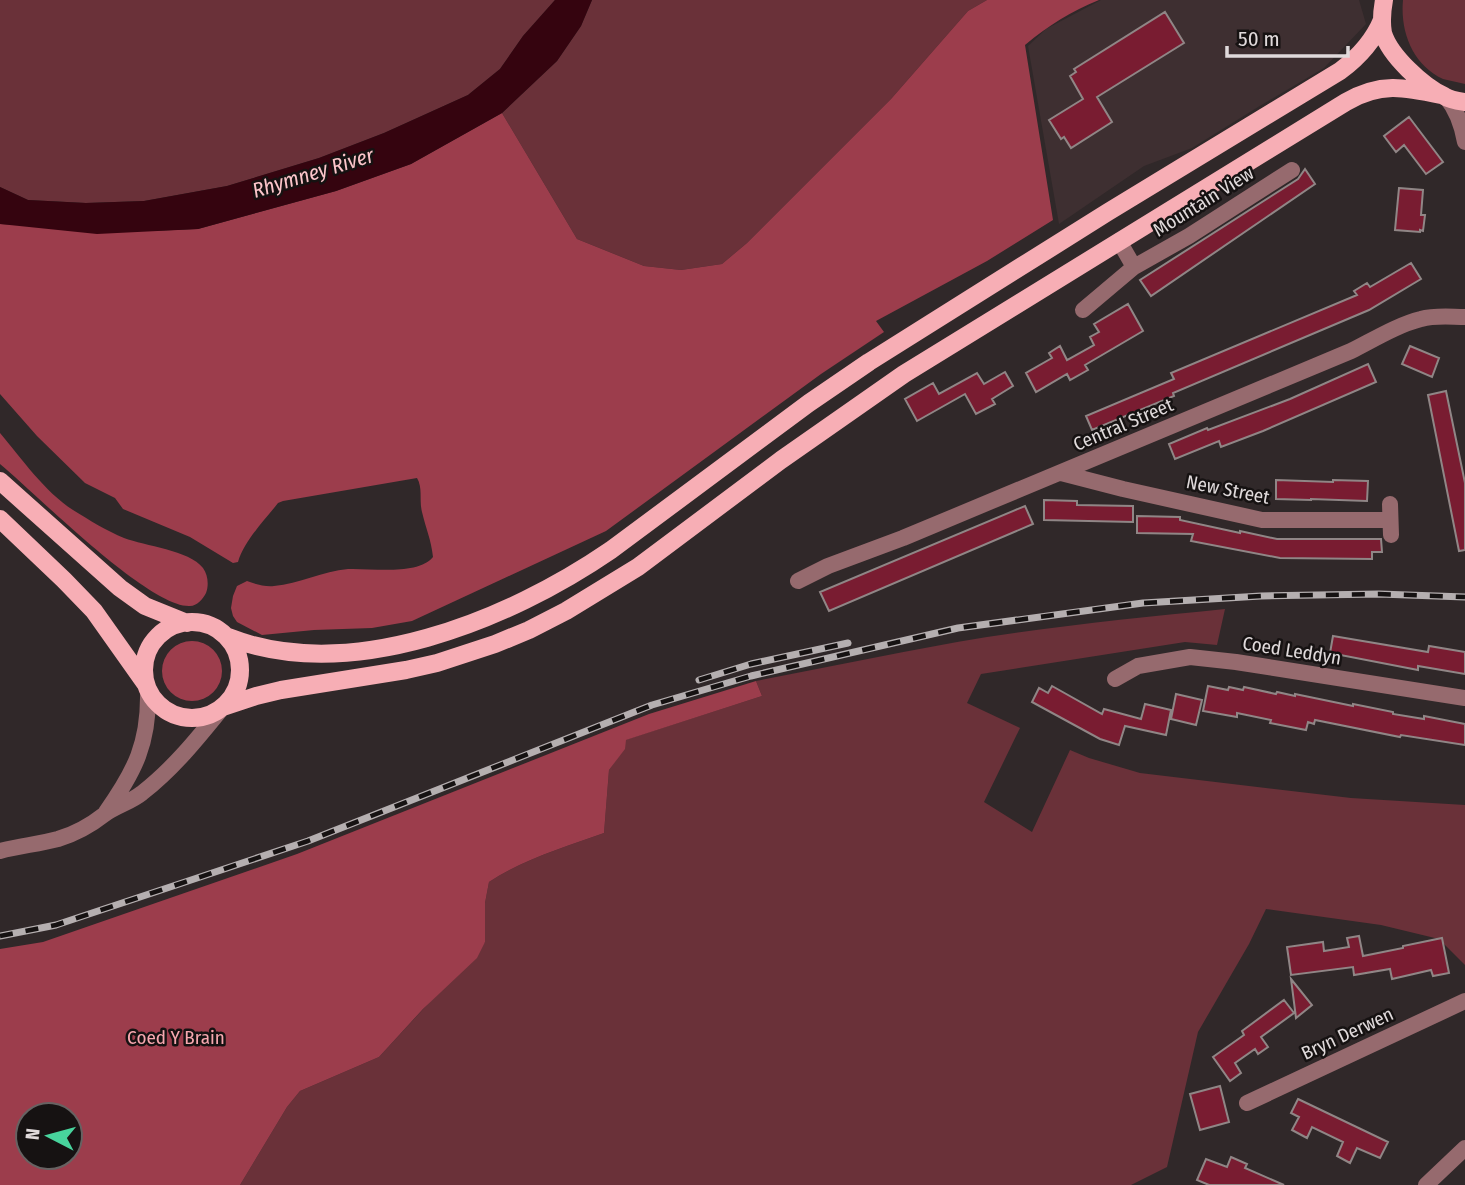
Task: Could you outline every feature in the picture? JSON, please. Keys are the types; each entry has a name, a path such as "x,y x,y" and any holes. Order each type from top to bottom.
{"main road":[{"path":"1381,7 1384,34 1394,54 1443,96"},
{"path":"146,688 145,662 149,650 165,631 176,625 209,625 228,637 252,646 288,652 317,654 361,651 456,628 544,591 619,544 809,403 869,362 1335,74 1353,61 1368,45 1381,7"},
{"path":"0,519 94,611 162,708 183,718 207,716 223,707 281,690 437,663 529,630 638,567 780,460 904,374 1357,96 1386,88 1415,90 1465,102"},
{"path":"0,481 120,589 145,606 187,623"},
{"path":"223,707 234,691 240,670 237,652 228,637"}],"street":[{"path":"1443,96 1457,114 1465,142"},
{"name":"Mountain View","path":"1083,310 1134,267 1189,236 1292,170"},
{"path":"1119,241 1134,267"},
{"name":"Central Street","path":"798,581 828,566 903,538 1351,351 1408,323 1422,318 1465,317"},
{"name":"New Street","path":"1061,473 1262,520 1390,520"},
{"name":"Coed Leddyn","path":"1115,679 1138,666 1190,657 1465,698"},
{"path":"0,850 59,839 101,819 121,790 140,753 147,723 146,688"},
{"path":"105,814 133,800 155,782 187,751 223,707"},
{"name":"Bryn Derwen","path":"1247,1103 1465,1001"},
{"path":"1426,1185 1465,1148"}],"shaded area":[{"path":"0,0 555,0 523,36 500,69 468,95 384,133 319,158 227,186 144,201 86,203 28,200 0,187"},
{"path":"592,0 987,0 968,11 891,99 747,243 722,264 681,270 644,266 577,239 502,113 557,61 581,26"},
{"path":"1101,0 1359,0 1366,24 1324,68 1192,148 1144,166 1059,224 1028,46 1046,29"},
{"path":"1403,0 1465,0 1465,84 1443,79 1416,56 1406,35"},
{"path":"1225,609 1217,645 1185,642 981,674 967,703 1020,728 984,802 1032,832 1070,750 1140,773 1351,798 1465,805 1465,965 1439,939 1381,925 1266,909 1198,1032 1167,1167 1131,1185 240,1185 287,1107 300,1091 379,1057 485,942 485,903 489,882 530,860 604,833 609,770 624,749 625,740 762,696 756,681 987,637"}],"green space":[{"path":"987,0 1099,0 1060,20 1025,45 1053,220 987,261 876,321 884,332 821,374 606,531 412,621 372,628 262,635 237,622 231,608 237,586 247,581 274,586 339,570 393,570 426,563 433,557 417,478 278,503 250,539 238,562 233,563 190,537 123,509 115,498 85,483 37,436 0,394 0,224 149,231 198,229 336,191 411,164 502,113 577,239 644,266 681,270 722,264 747,243 891,99 968,11"},
{"path":"0,433 43,484 73,510 124,538 177,553 196,562 205,571 208,580 206,593 201,600 190,606 172,602 148,589 93,547 0,464"},
{"path":"186,641 198,641 217,654 222,671 220,683 209,696 198,701 186,701 167,688 162,677 162,665 175,646"},
{"name":"Coed Y Brain","path":"756,681 762,696 626,740 625,749 609,770 604,833 530,860 489,882 485,903 485,942 477,958 423,1009 379,1057 300,1091 287,1107 240,1185 0,1185 0,949 43,942 297,854 649,714"}],"water":[{"name":"Rhymney River","path":"555,0 592,0 581,26 557,61 502,113 411,164 336,191 198,229 97,234 0,224 0,187 28,200 86,203 144,201 227,186 319,158 384,133 468,95 500,69 523,36"}],"building":[{"path":"1165,12 1184,43 1097,97 1112,122 1071,148 1064,137 1061,139 1049,120 1083,99 1070,76 1076,72 1074,69"},
{"path":"1409,117 1443,162 1426,174 1404,145 1396,152 1384,136"},
{"path":"1305,169 1315,184 1151,296 1140,280 1298,179"},
{"path":"1399,188 1423,190 1423,231 1395,230"},
{"path":"1411,263 1421,279 1369,310 1092,430 1086,416 1174,379 1171,373 1357,295 1354,291 1367,283 1370,287"},
{"path":"1128,304 1143,331 1085,365 1088,370 1070,380 1067,374 1036,392 1026,373 1052,358 1049,353 1060,346 1067,360 1094,345 1090,337 1099,332 1094,324"},
{"path":"1410,346 1439,358 1432,377 1402,364"},
{"path":"1368,364 1376,382 1263,431 1221,447 1219,441 1175,459 1169,444 1290,399"},
{"path":"1005,372 1013,386 992,399 995,404 976,414 965,394 917,421 905,399 933,383 939,394 977,373 984,384"},
{"path":"1446,391 1465,483 1465,550 1459,551 1428,395"},
{"path":"1276,480 1368,481 1367,501 1276,499"},
{"path":"1044,500 1077,501 1077,505 1133,506 1133,522 1044,520"},
{"path":"1025,506 1033,524 829,611 820,592"},
{"path":"1137,516 1180,517 1180,520 1277,539 1381,539 1382,552 1372,552 1372,559 1280,558 1191,541 1193,534 1137,533"},
{"path":"1333,636 1428,652 1429,646 1465,652 1465,674 1418,666 1418,670 1330,653"},
{"path":"1052,686 1102,714 1104,709 1141,719 1145,704 1171,710 1166,735 1125,726 1119,745 1100,739 1032,702 1039,688 1048,693"},
{"path":"1208,686 1228,690 1229,687 1243,690 1244,687 1276,694 1295,694 1393,714 1424,719 1424,716 1465,724 1465,745 1401,735 1400,737 1315,720 1314,724 1308,722 1306,730 1237,713 1237,717 1203,711"},
{"path":"1176,694 1202,700 1196,725 1171,719"},
{"path":"1359,936 1363,956 1442,938 1449,973 1433,976 1431,970 1392,979 1390,969 1354,975 1353,967 1291,975 1287,947 1323,942 1324,951 1349,947 1347,938"},
{"path":"1291,979 1312,1005 1296,1018"},
{"path":"1284,1000 1294,1013 1261,1037 1268,1047 1258,1054 1255,1049 1235,1063 1241,1073 1230,1081 1213,1057 1244,1035 1242,1031"},
{"path":"1220,1086 1229,1122 1200,1130 1190,1094"},
{"path":"1298,1099 1388,1142 1380,1158 1357,1148 1350,1163 1337,1156 1343,1142 1312,1127 1307,1138 1292,1130 1299,1117 1291,1113"},
{"path":"1231,1157 1247,1164 1245,1168 1284,1185 1209,1185 1197,1180 1206,1159 1227,1167"}],"railway":[{"path":"0,936 56,925 308,841 652,705 751,676 958,628 1143,603 1261,596 1379,594 1465,597"},
{"path":"699,680 751,664 848,643"}]}
